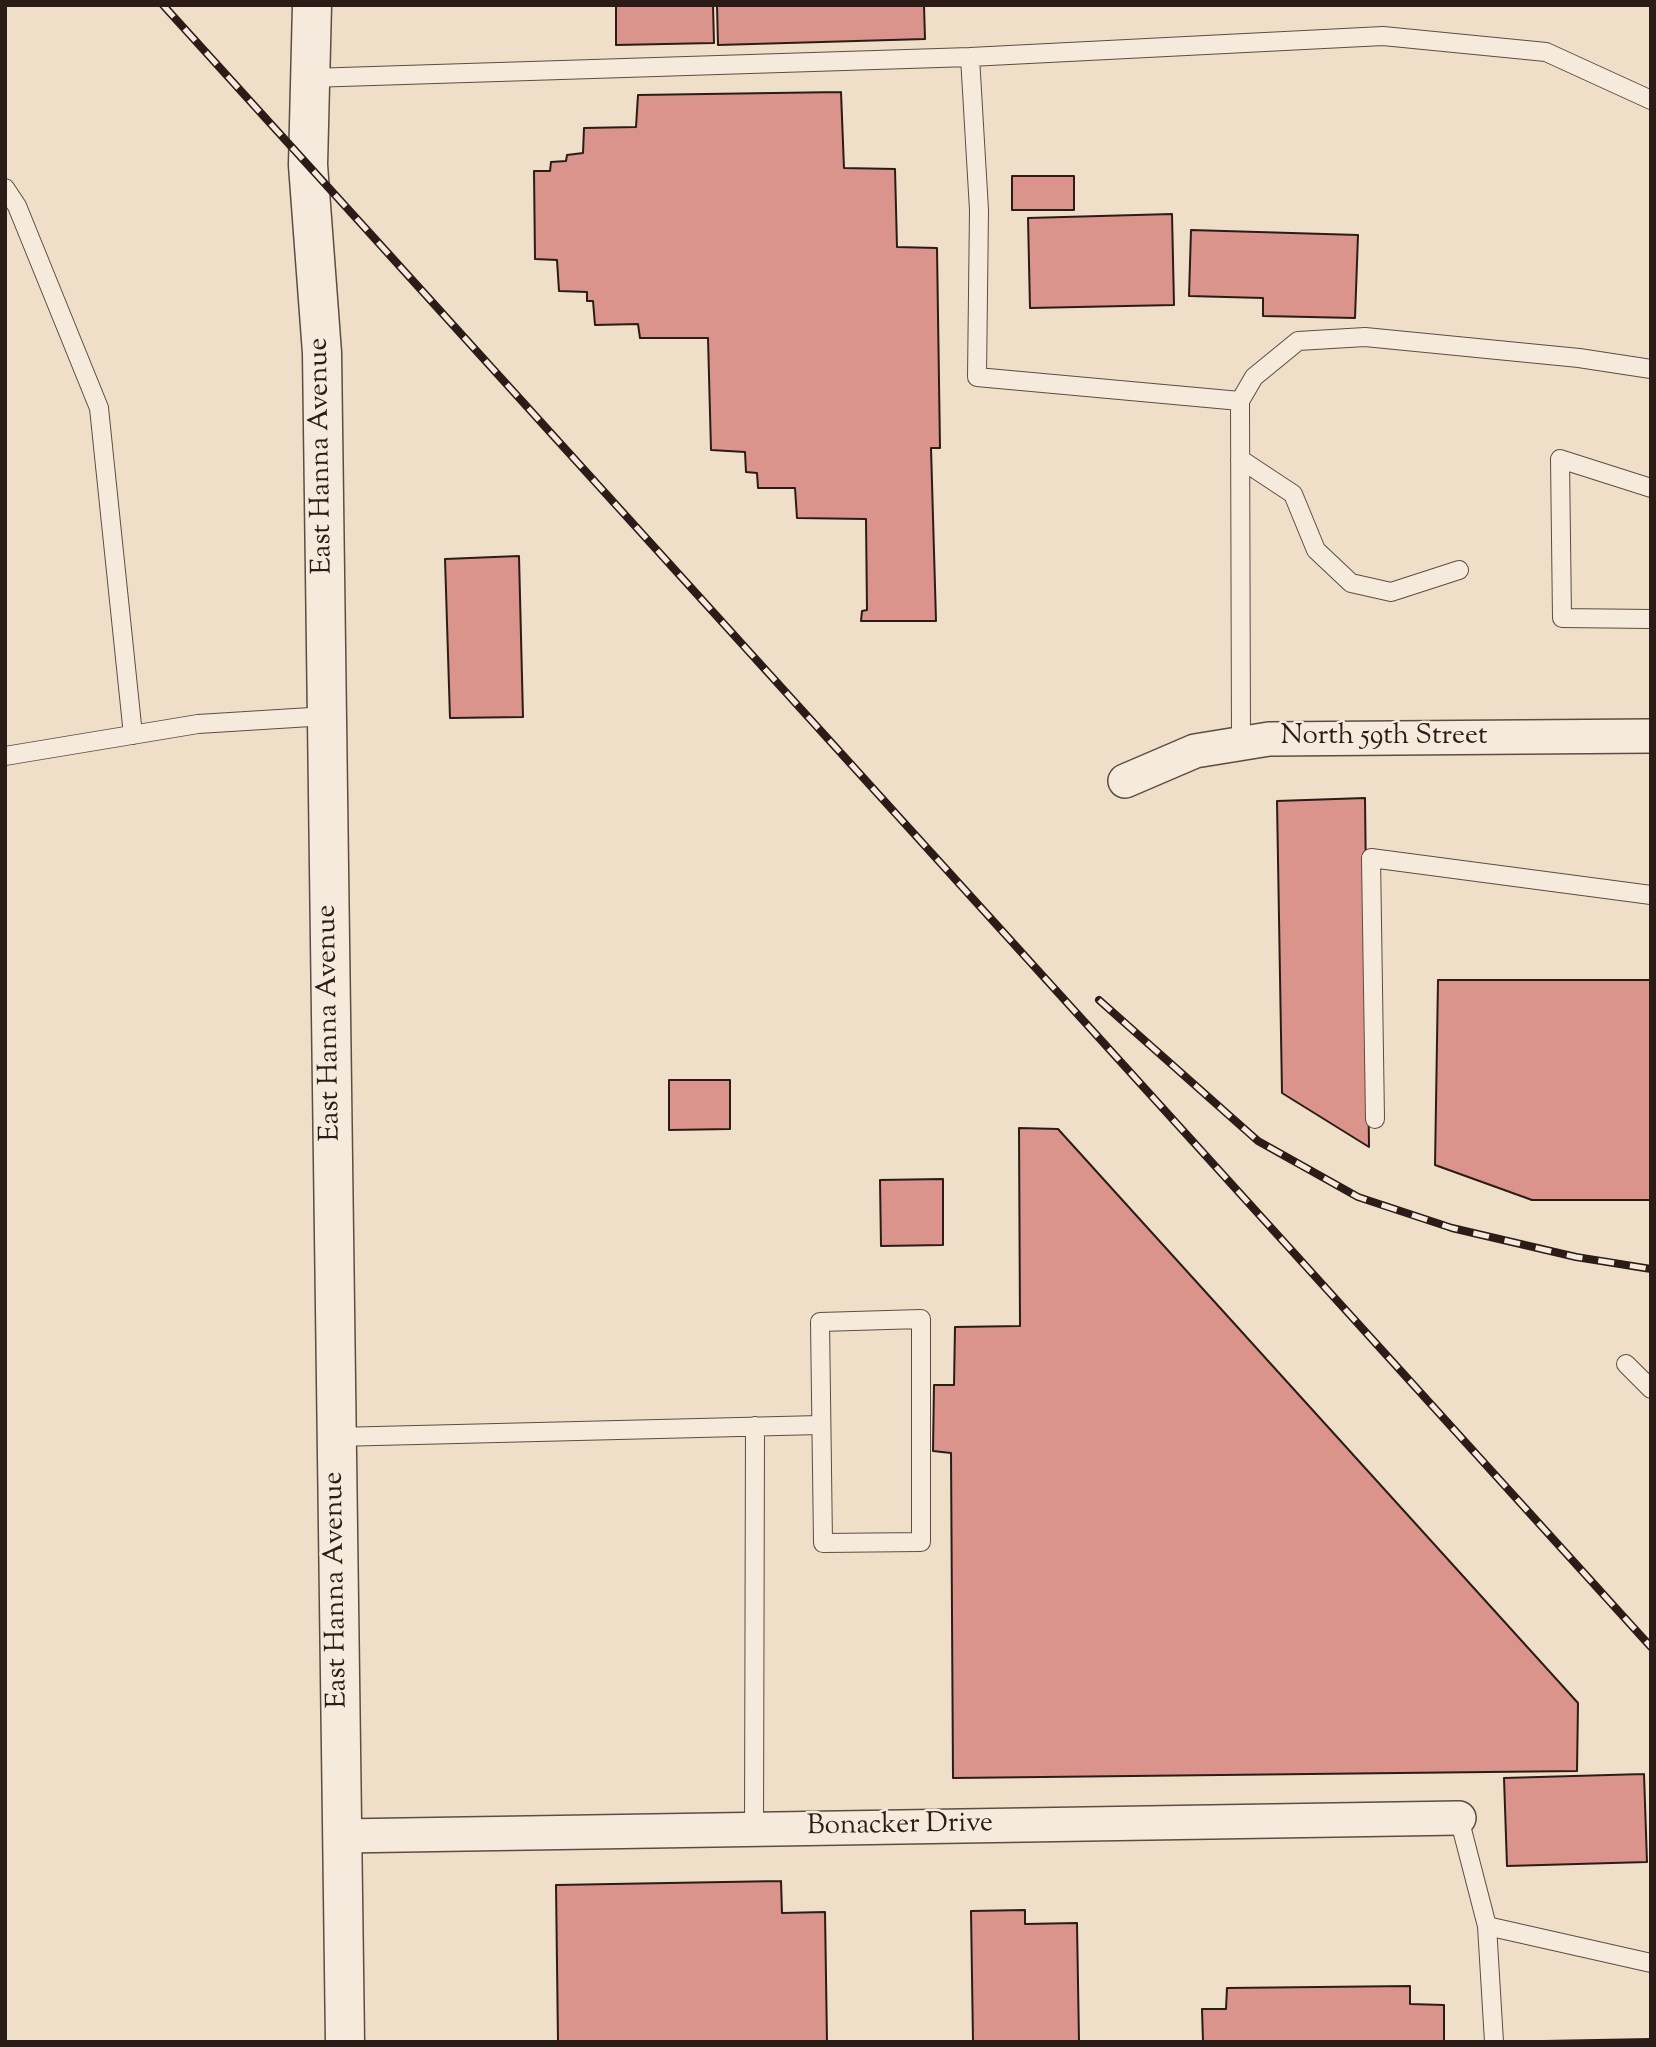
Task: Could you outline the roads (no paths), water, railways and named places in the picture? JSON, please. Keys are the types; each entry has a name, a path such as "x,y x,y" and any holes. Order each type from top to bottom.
{"street":[{"name":"East Hanna Avenue","path":"312,5 308,165 322,354 345,2042"},
{"name":"North 59th Street","path":"1125,781 1195,751 1269,739 1651,736"},
{"name":"Bonacker Drive","path":"342,1836 1459,1818"}],"lane":[{"path":"310,78 970,57 1382,36 1546,52 1651,100"},
{"path":"970,57 979,210 977,377 1240,401"},
{"path":"5,188 17,206 99,408 134,734"},
{"path":"1241,744 1240,401 1254,377 1298,341 1365,337 1579,358 1651,369"},
{"path":"1240,459 1293,494 1316,550 1351,583 1391,592 1459,570"},
{"path":"1651,488 1560,459 1562,618 1651,619"},
{"path":"5,756 198,723 327,716"},
{"path":"1375,1119 1371,858 1651,895"},
{"path":"921,1319 921,1542 823,1543 820,1425 820,1322 921,1319"},
{"path":"1626,1364 1651,1389"},
{"path":"336,1437 820,1425"},
{"path":"754,1829 755,1426"},
{"path":"1459,1818 1487,1926 1494,2042"},
{"path":"1487,1926 1651,1963"}],"railway":[{"path":"163,5 1651,1647"},
{"path":"1099,1000 1258,1141 1358,1197 1452,1228 1576,1257 1651,1269"}]}
